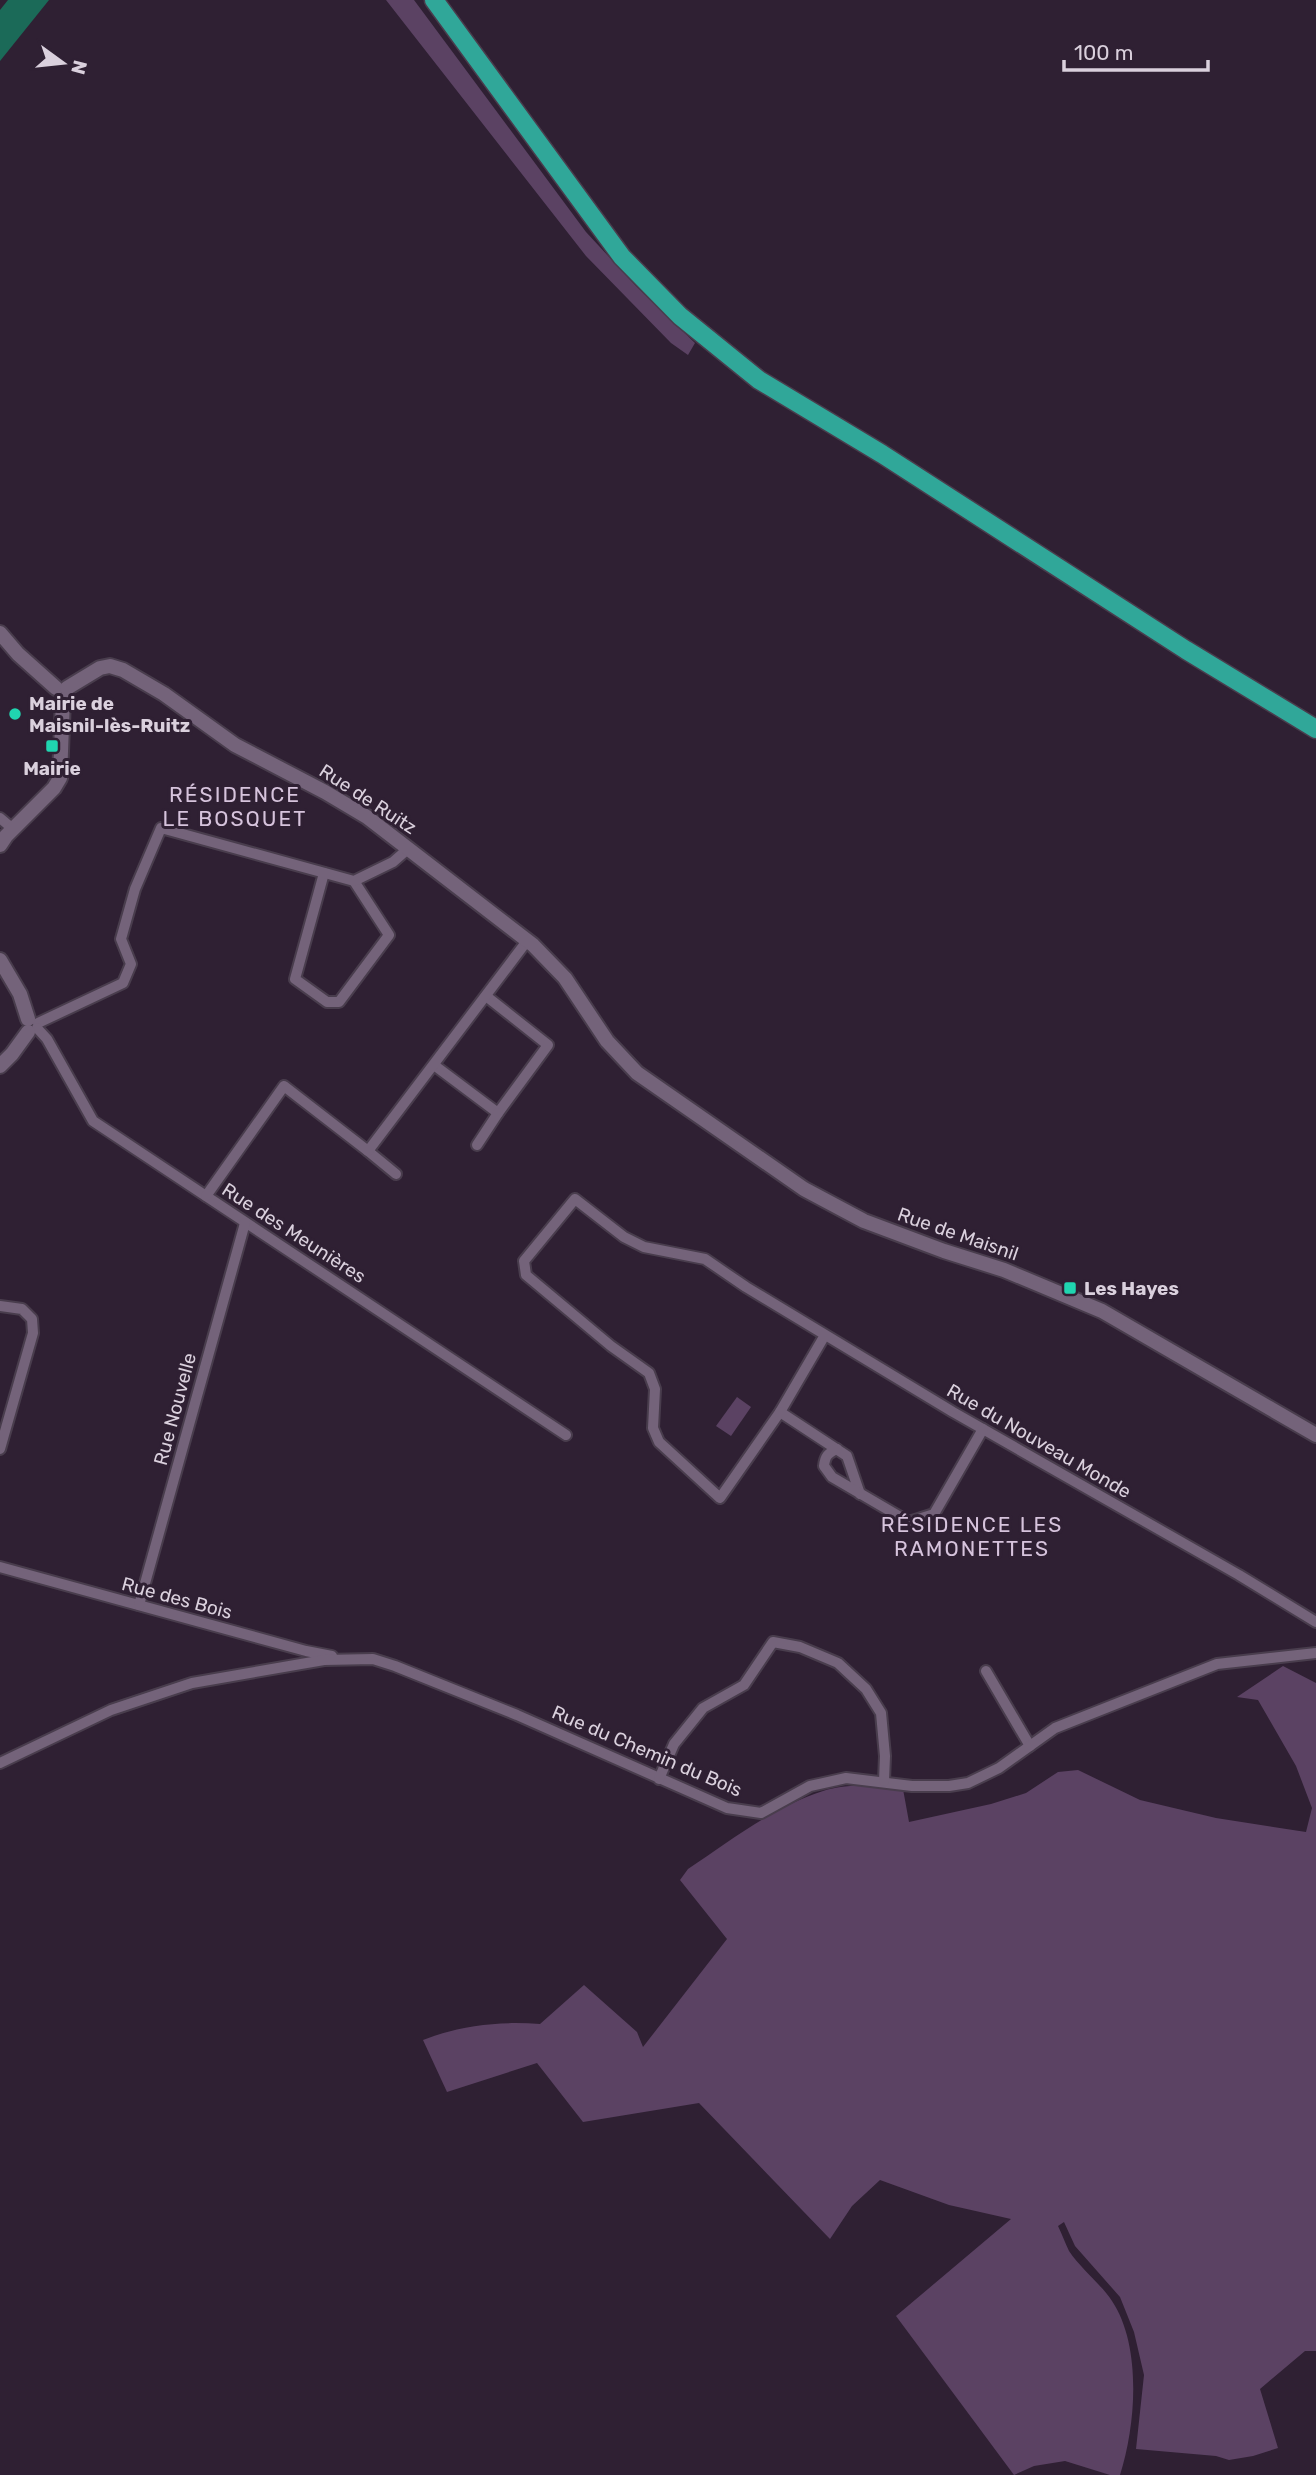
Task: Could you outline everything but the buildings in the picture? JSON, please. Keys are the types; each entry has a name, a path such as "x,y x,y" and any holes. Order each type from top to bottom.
{"main road":[{"path":"434,0 622,257 680,316 759,380 1316,729"}],"street":[{"path":"0,633 18,654 62,692 60,778 54,788 12,829 0,845"},
{"name":"Rue de Ruitz","path":"62,692 100,668 110,666 123,670 164,694 234,745 367,817 527,941 565,978 607,1041"},
{"path":"0,818 12,829"},
{"path":"0,1066 33,1025 122,983 131,964 121,939 135,889 161,828 354,881 393,862 409,848"},
{"path":"324,873 295,979 327,1002 339,1002 389,934 354,881"},
{"path":"368,1151 527,941"},
{"path":"0,960 20,994 33,1025"},
{"path":"477,1145 548,1045 486,996"},
{"name":"Rue des Meunières","path":"33,1025 47,1039 93,1121 566,1434"},
{"name":"Rue de Maisnil","path":"607,1041 636,1073 804,1189 863,1221 1004,1270 1102,1311 1316,1436"},
{"path":"434,1065 498,1113"},
{"path":"206,1196 284,1086 396,1174"},
{"name":"Rue du Nouveau Monde","path":"779,1412 720,1498 659,1442 653,1428 655,1389 649,1373 601,1338 527,1275 524,1261 575,1199 624,1237 644,1247 705,1259 746,1287 983,1429 1231,1570 1316,1622"},
{"name":"Rue Nouvelle","path":"139,1605 245,1223"},
{"path":"0,1306 22,1309 32,1319 33,1333 0,1449"},
{"path":"825,1335 779,1412 848,1456 860,1494"},
{"path":"837,1449 825,1458 824,1466 832,1477 909,1522 934,1514 983,1429"},
{"name":"Rue des Bois","path":"0,1567 306,1651 345,1658"},
{"path":"659,1779 674,1744 703,1708 744,1685 773,1642 800,1647 838,1663 866,1689 881,1713 886,1756 884,1781"},
{"name":"Rue du Chemin du Bois","path":"0,1763 111,1710 167,1690 219,1677 324,1660 373,1659 396,1665 517,1715 727,1808 761,1813 810,1786 846,1778 912,1786 968,1783 999,1768 1055,1728 1217,1664 1316,1653"},
{"path":"986,1671 1030,1746"}],"shaded area":[{"path":"8,0 49,0 0,61 0,10"},
{"path":"386,0 414,0 586,232 636,286 695,343 688,355 671,343 586,256"},
{"path":"737,1397 751,1407 731,1436 716,1426"},
{"path":"1283,1666 1316,1683 1316,2351 1305,2351 1260,2389 1278,2448 1229,2460 1216,2456 1136,2449 1144,2375 1134,2332 1120,2297 1075,2246 1064,2222 1058,2226 1069,2251 1102,2288 1122,2319 1132,2363 1130,2433 1120,2475 1110,2475 1065,2461 1034,2466 1014,2475 896,2316 1011,2219 949,2205 880,2180 852,2206 830,2239 699,2103 583,2122 537,2063 447,2092 423,2040 480,2025 540,2024 584,1985 637,2032 643,2047 727,1939 680,1880 688,1869 752,1826 787,1806 823,1791 863,1786 903,1789 909,1822 991,1804 1026,1793 1058,1772 1078,1770 1140,1800 1216,1818 1306,1832 1312,1808 1296,1766 1258,1700 1237,1697"}],"place":[{"name":"Mairie de Maisnil-lès-Ruitz","path":"15,714"},
{"name":"Mairie","path":"52,746"},
{"name":"Les Hayes","path":"1070,1288"}],"district":[{"name":"RÉSIDENCE LE BOSQUET","path":"235,806"},
{"name":"RÉSIDENCE LES RAMONETTES","path":"972,1536"}]}
